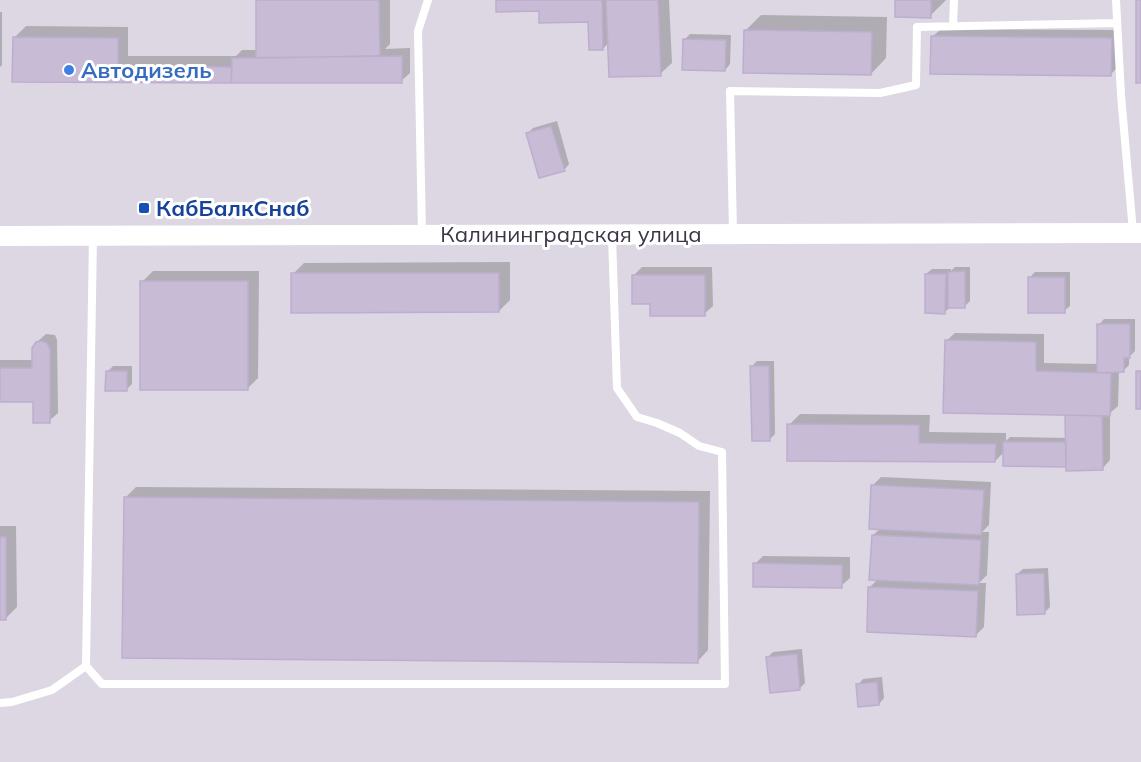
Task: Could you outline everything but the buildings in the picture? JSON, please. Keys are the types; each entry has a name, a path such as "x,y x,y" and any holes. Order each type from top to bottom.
{"street":[{"name":"Калининградская улица","path":"0,236 1137,233"}],"lane":[{"path":"422,235 418,31 428,0"},
{"path":"953,26 954,0"},
{"path":"1116,0 1120,95 1137,233"},
{"path":"733,234 730,91 880,93 916,85 917,27 1117,24"},
{"path":"93,236 86,666 102,684 725,684 722,452 699,446 680,433 637,417 617,388 612,234"},
{"path":"0,703 12,702 52,690 86,666"}],"shaded area":[{"path":"0,0 1141,0 1141,762 0,762"}],"place":[{"name":"Автодизель","path":"69,70"},
{"name":"КабБалкСнаб","path":"144,208"}]}
